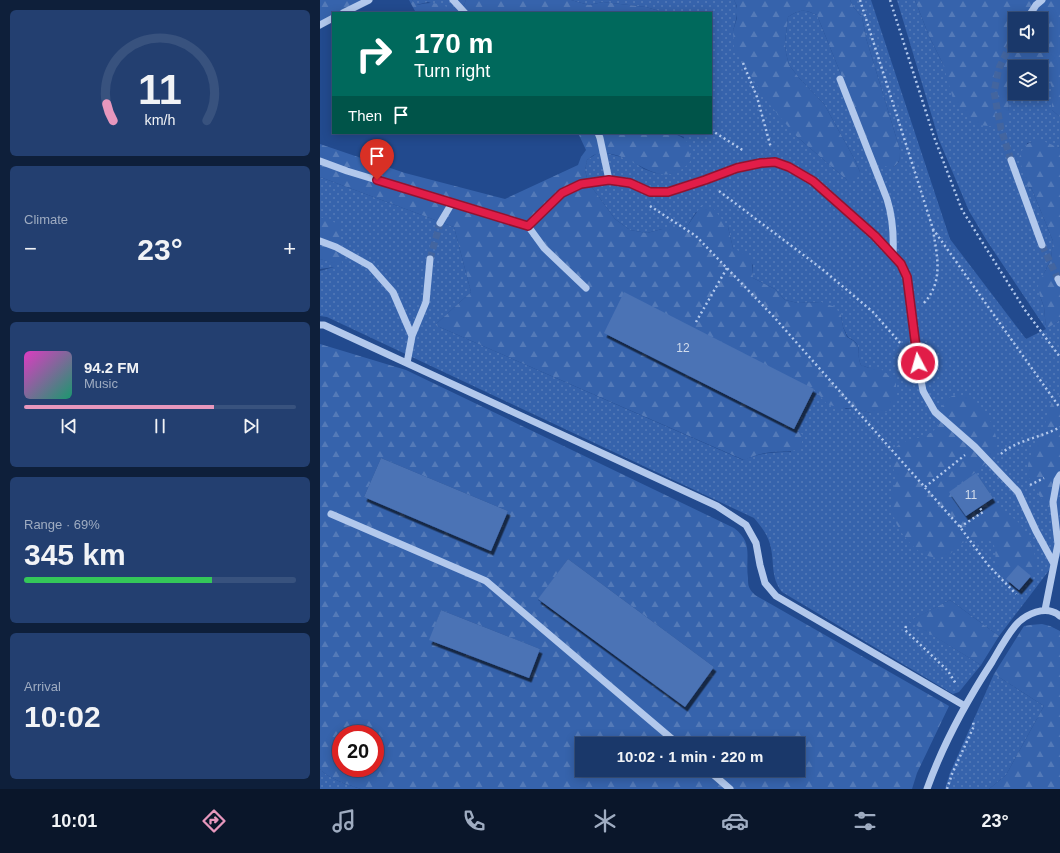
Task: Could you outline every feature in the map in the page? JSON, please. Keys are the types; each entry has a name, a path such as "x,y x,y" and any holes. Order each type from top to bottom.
{"street":[{"path":"345,12 369,0"},
{"path":"453,0 465,12"},
{"path":"1031,12 1042,0"},
{"path":"320,24 332,18"},
{"path":"840,79 887,199 892,216 894,236 893,255"},
{"path":"598,134 609,180"},
{"path":"1011,160 1042,245"},
{"path":"320,161 347,171 528,226 544,248 586,288"},
{"path":"528,226 562,193 581,184 609,180 630,183 650,192 668,192 737,168 775,162 789,167 813,181 875,236 901,264 907,277 923,391 935,412 975,447 1018,492 1036,531 1057,563"},
{"path":"440,223 452,203"},
{"path":"320,241 336,247 370,266 393,292 412,336"},
{"path":"407,363 412,336 426,302 430,259"},
{"path":"320,324 717,506 746,525 756,543 765,583 776,596 965,706"},
{"path":"1045,610 1057,563 1058,544 1053,502 1057,480 1060,475"},
{"path":"331,514 486,581 670,737"},
{"path":"927,789 934,768 965,706 1015,626 1031,613 1045,610 1057,613 1060,616"},
{"path":"716,777 730,789"}],"path":[{"path":"860,0 933,229 938,260 937,283"},
{"path":"890,0 934,137 962,210 1026,310 1060,357"},
{"path":"743,63 757,97 775,162"},
{"path":"712,131 761,163"},
{"path":"705,180 822,269 872,312 918,363"},
{"path":"648,204 696,236 773,316 960,527 988,565 1016,594"},
{"path":"933,229 1060,408"},
{"path":"696,322 727,268"},
{"path":"992,464 1004,451 1060,427"},
{"path":"925,487 975,447"},
{"path":"1018,492 1046,477"},
{"path":"960,527 982,512 980,507"},
{"path":"906,626 905,630 948,671 958,687"},
{"path":"947,789 952,774 974,726"}],"green space":[{"path":"320,0 368,0 344,12 332,12 332,18 320,24"},
{"path":"409,0 412,0 417,5 436,3 454,10 464,5 466,0 571,0 589,5 603,2 646,7 663,12 424,12 415,11"},
{"path":"412,0 466,0 464,5 454,11 428,2 416,5"},
{"path":"571,0 734,0 737,11 733,31 796,136 847,180 860,172 855,160 824,104 789,65 785,42 788,17 799,11 817,15 874,156 894,167 899,162 900,150 866,38 862,17 854,8 850,0 871,0 950,239 1026,339 1046,329 987,241 969,211 939,140 897,0 915,0 929,36 943,64 1009,112 1009,100 1048,100 1048,77 1052,88 1052,110 1060,117 1060,148 1040,142 1027,143 1029,188 1031,187 1053,241 1051,259 1045,271 1040,296 1044,307 1046,328 1060,320 1060,556 999,636 950,600 910,621 981,665 959,692 953,694 782,592 774,575 769,540 764,530 754,518 327,317 320,316 320,271 334,267 320,269 320,259 342,265 320,217 320,177 454,227 471,292 435,325 743,460 767,453 791,452 794,429 814,389 846,409 854,409 871,413 880,368 869,368 861,365 858,346 848,337 843,327 841,315 821,302 798,303 785,300 775,289 753,278 753,265 733,248 728,227 696,212 688,225 679,229 662,229 647,233 630,230 615,219 588,182 585,170 587,160 596,154 606,153 629,159 644,169 655,173 671,174 684,137 676,134 712,134 712,12 663,12 646,7 603,2 589,5"},
{"path":"734,0 850,0 854,8 862,17 866,38 900,150 900,159 896,165 891,168 886,166 879,162 874,156 817,15 805,11 796,12 788,17 785,42 789,65 824,104 855,160 860,172 858,177 853,181 847,180 796,136 765,99 734,47 733,31 737,18 737,6"},
{"path":"915,0 1060,0 1060,117 1052,110 1052,88 1048,77 1048,60 1008,60 1009,112 1006,122 1000,127 978,125 966,116 954,102 943,64 929,36"},
{"path":"578,134 675,134 683,138 690,147 690,162 678,171 667,174 655,173 609,153 597,154 593,155 587,160 585,170 588,182 615,219 630,230 647,233 662,229 679,229 688,225 701,206 714,209 728,227 733,248 750,259 753,278 775,289 785,300 798,303 821,302 835,307 841,315 843,327 847,337 853,340 858,346 861,365 869,368 880,368 896,382 896,400 887,412 871,413 827,404 814,389 794,429 803,435 801,448 790,451 765,453 744,460 435,325 471,292 454,227 320,177 320,144 405,173 505,199 578,165 586,150"},
{"path":"1035,141 1043,141 1060,148 1060,320 1046,329 1044,307 1038,286 1051,259 1053,241 1031,187 1028,188 1019,158 1024,147"},
{"path":"320,217 339,224 342,266 320,259"},
{"path":"320,344 406,370 734,528 744,539 746,545 748,585 755,595 949,706 917,773 912,789 361,789 334,779 320,769","holes":["381,458 508,511 491,551 364,497","568,559 714,667 685,707 538,600","441,610 540,649 529,678 430,640"]},
{"path":"955,395 965,396 980,405 989,418 997,441 994,453 989,459 973,474 949,492 993,498 1002,512 1014,518 1027,535 1033,548 1035,555 1034,575 1031,576 1018,565 1006,579 998,570 994,545 987,540 965,542 960,544 950,554 943,557 938,558 928,556 910,543 897,524 894,517 892,503 893,489 897,481 892,463 894,451 901,443 922,437 932,432 942,419 944,403 949,397"},
{"path":"1060,395 1060,517 1051,512 1033,486 1028,474 1028,469 1031,456 1045,424 1051,404 1054,398"},
{"path":"950,600 999,636 981,665 909,621"},
{"path":"1042,624 1060,631 1060,789 989,789 1006,775 1044,706 994,674 1024,626"},
{"path":"994,674 1044,706 1006,775 989,789 945,789 950,773"},
{"path":"320,769 334,779 361,789 320,789"}],"building":[{"path":"624,292 814,389 794,429 604,333"},
{"path":"381,458 508,511 491,551 364,497"},
{"path":"976,473 993,498 966,516 949,492"},
{"path":"568,559 714,667 685,707 538,599"},
{"path":"1018,565 1031,576 1019,590 1006,579"},
{"path":"441,610 540,649 529,678 429,640"}],"tunnel":[{"path":"1008,49 999,68 994,92 1001,129 1011,160"},
{"path":"430,259 440,223"},
{"path":"1042,245 1058,279"}],"route":[{"path":"377,180 528,226 562,193 581,184 609,180 630,183 650,192 668,192 737,168 775,162 789,167 813,181 875,236 901,264 907,277 918,363"}]}
